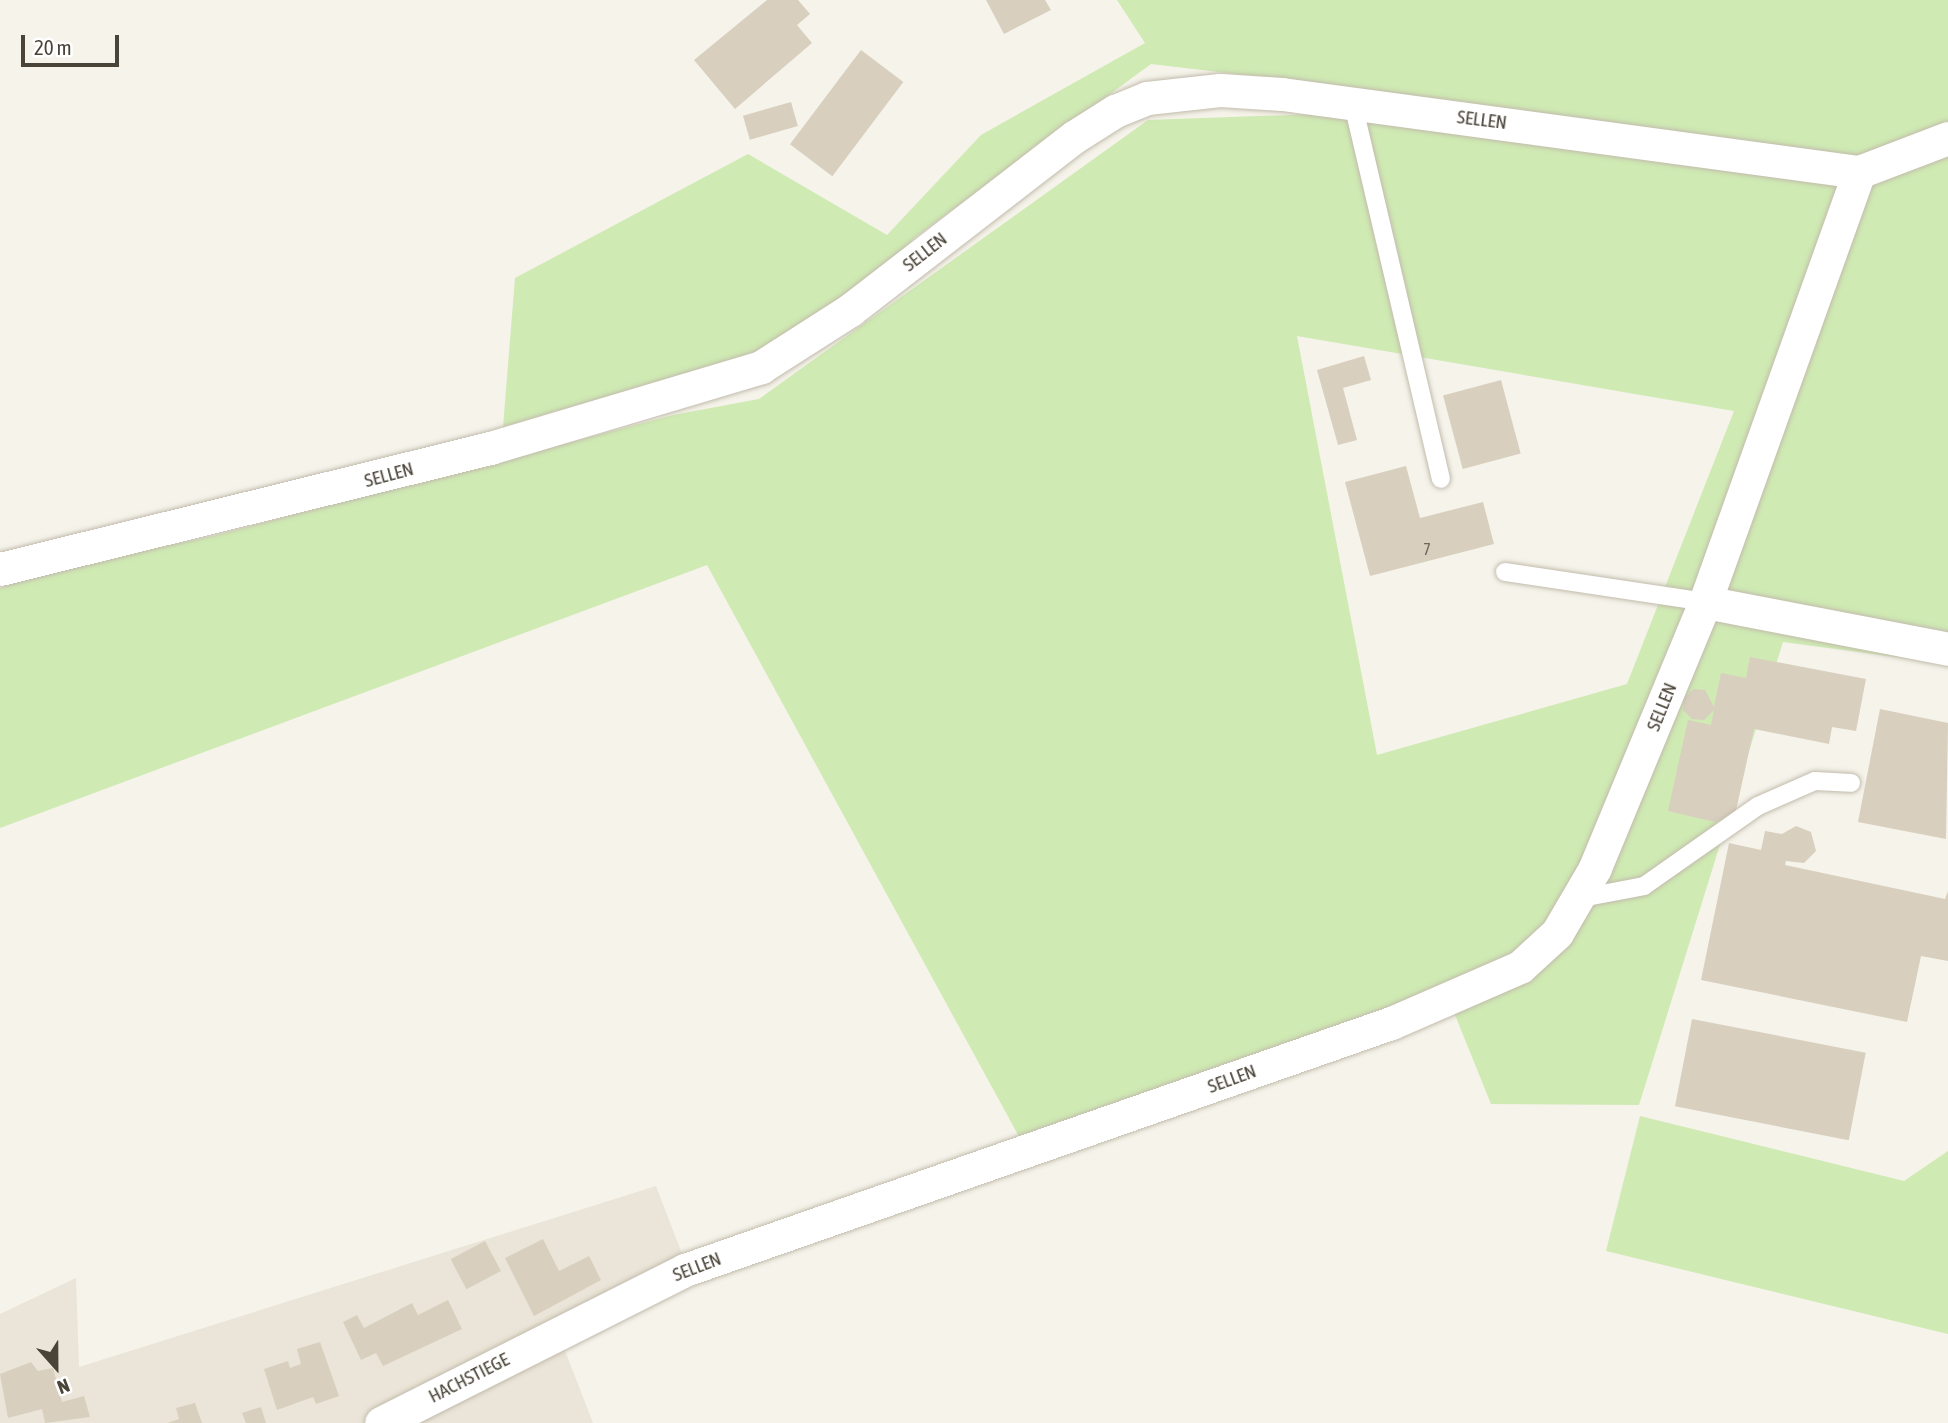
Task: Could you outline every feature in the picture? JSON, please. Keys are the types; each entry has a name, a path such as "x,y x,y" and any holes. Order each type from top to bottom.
{"street":[{"name":"SELLEN","path":"0,569 477,452 761,367 816,335 1074,137 1131,103 1169,93 1220,90 1353,104 1859,172 1948,138"},
{"name":"SELLEN","path":"557,1334 685,1270 939,1184 1478,987 1520,967 1557,933 1595,868 1705,602 1859,172"},
{"path":"1705,602 1948,649"},
{"name":"HACHSTIEGE","path":"380,1423 557,1334"}],"lane":[{"path":"1353,104 1441,479"},
{"path":"1505,572 1705,602"},
{"path":"1576,899 1644,886 1758,806 1815,780 1851,783"}],"shaded area":[{"path":"656,1186 691,1277 562,1343 593,1423 0,1423 0,1314 76,1278 79,1367"}],"green space":[{"path":"1117,0 1948,0 1948,664 1783,642 1639,1105 1491,1104 1453,1010 1035,1166 707,565 0,828 0,588 49,570 213,536 673,415 759,399 1148,120 1318,114 1311,83 1151,64 914,238 888,273 759,352 503,427 515,278 748,154 887,235 981,135 1145,43","holes":["1297,336 1734,411 1627,684 1377,755"]},
{"path":"1640,1116 1904,1181 1948,1151 1948,1334 1606,1251"}],"building":[{"path":"767,0 798,0 810,14 797,25 812,43 735,109 694,60"},
{"path":"986,0 1045,0 1051,10 1004,34"},
{"path":"861,50 903,82 832,176 790,144"},
{"path":"791,102 798,126 750,140 743,116"},
{"path":"1364,356 1371,380 1343,388 1357,440 1338,445 1317,370"},
{"path":"1501,380 1521,453 1463,469 1443,396"},
{"path":"1406,466 1420,518 1483,502 1494,544 1370,576 1345,482"},
{"path":"1750,657 1866,679 1856,731 1832,727 1829,744 1754,729 1735,815 1715,822 1668,811 1688,720 1711,725 1714,710 1704,720 1692,719 1683,710 1684,698 1694,689 1705,690 1714,707 1721,673 1746,678"},
{"path":"1880,709 1948,723 1946,839 1858,822"},
{"path":"1796,826 1811,832 1816,851 1804,863 1786,861 1785,865 1945,899 1948,891 1948,961 1921,956 1907,1022 1701,980 1729,843 1761,850 1765,831 1782,834"},
{"path":"1692,1019 1866,1053 1849,1140 1675,1106"},
{"path":"543,1239 559,1271 589,1256 601,1280 534,1316 505,1258"},
{"path":"485,1241 501,1271 467,1289 451,1259"},
{"path":"448,1300 462,1329 383,1366 376,1353 361,1360 343,1322 357,1315 364,1328 412,1303 418,1315"},
{"path":"320,1342 339,1396 316,1404 313,1397 277,1410 264,1369 288,1361 290,1368 301,1364 297,1349"},
{"path":"31,1362 38,1371 53,1368 62,1402 84,1396 90,1417 45,1423 42,1409 8,1418 0,1374"},
{"path":"195,1403 202,1423 167,1423 179,1419 176,1408"},
{"path":"261,1407 266,1423 246,1423 242,1413"}]}
